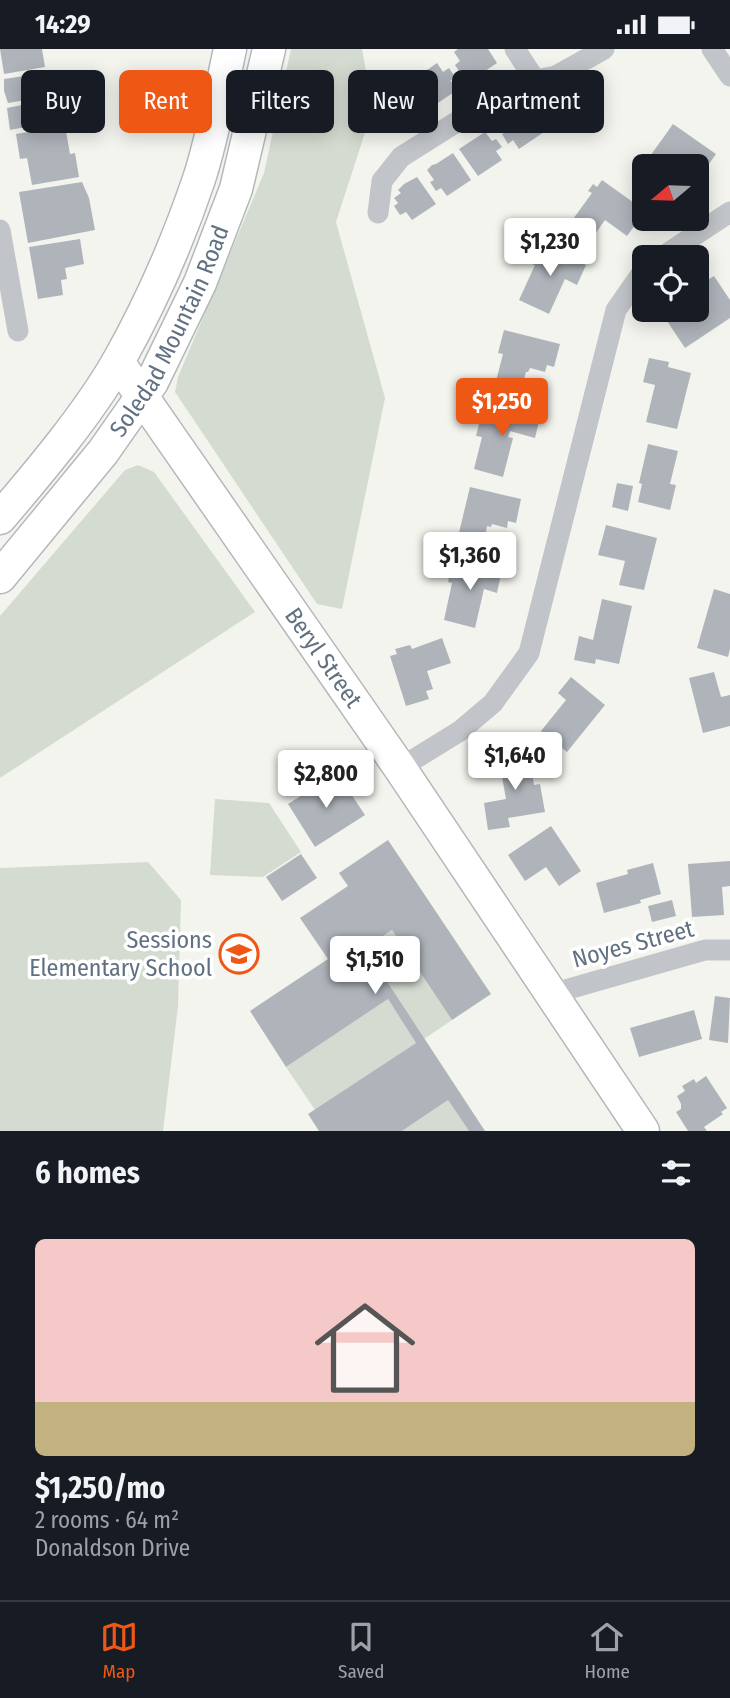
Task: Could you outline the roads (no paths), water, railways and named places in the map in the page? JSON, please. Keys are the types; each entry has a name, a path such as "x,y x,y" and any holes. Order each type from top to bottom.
{"main road":[{"name":"Soledad Mountain Road","path":"0,518 72,428 118,362 164,268 199,177 230,49"},
{"name":"Soledad Mountain Road","path":"0,577 103,451 152,381 200,283 236,189 269,49"},
{"name":"Beryl Street","path":"118,362 400,768 643,1131"}],"street":[{"path":"515,49 529,70"},
{"path":"567,70 604,49"},
{"path":"712,49 730,76"},
{"path":"378,213 382,181 401,157 452,125"},
{"path":"680,245 730,212"},
{"path":"0,230 18,331"},
{"path":"400,768 460,731 493,703 529,653 616,310 632,287"},
{"name":"Noyes Street","path":"551,994 705,950 730,950"}],"place":[{"name":"Sessions Elementary School","path":"239,954"}]}
